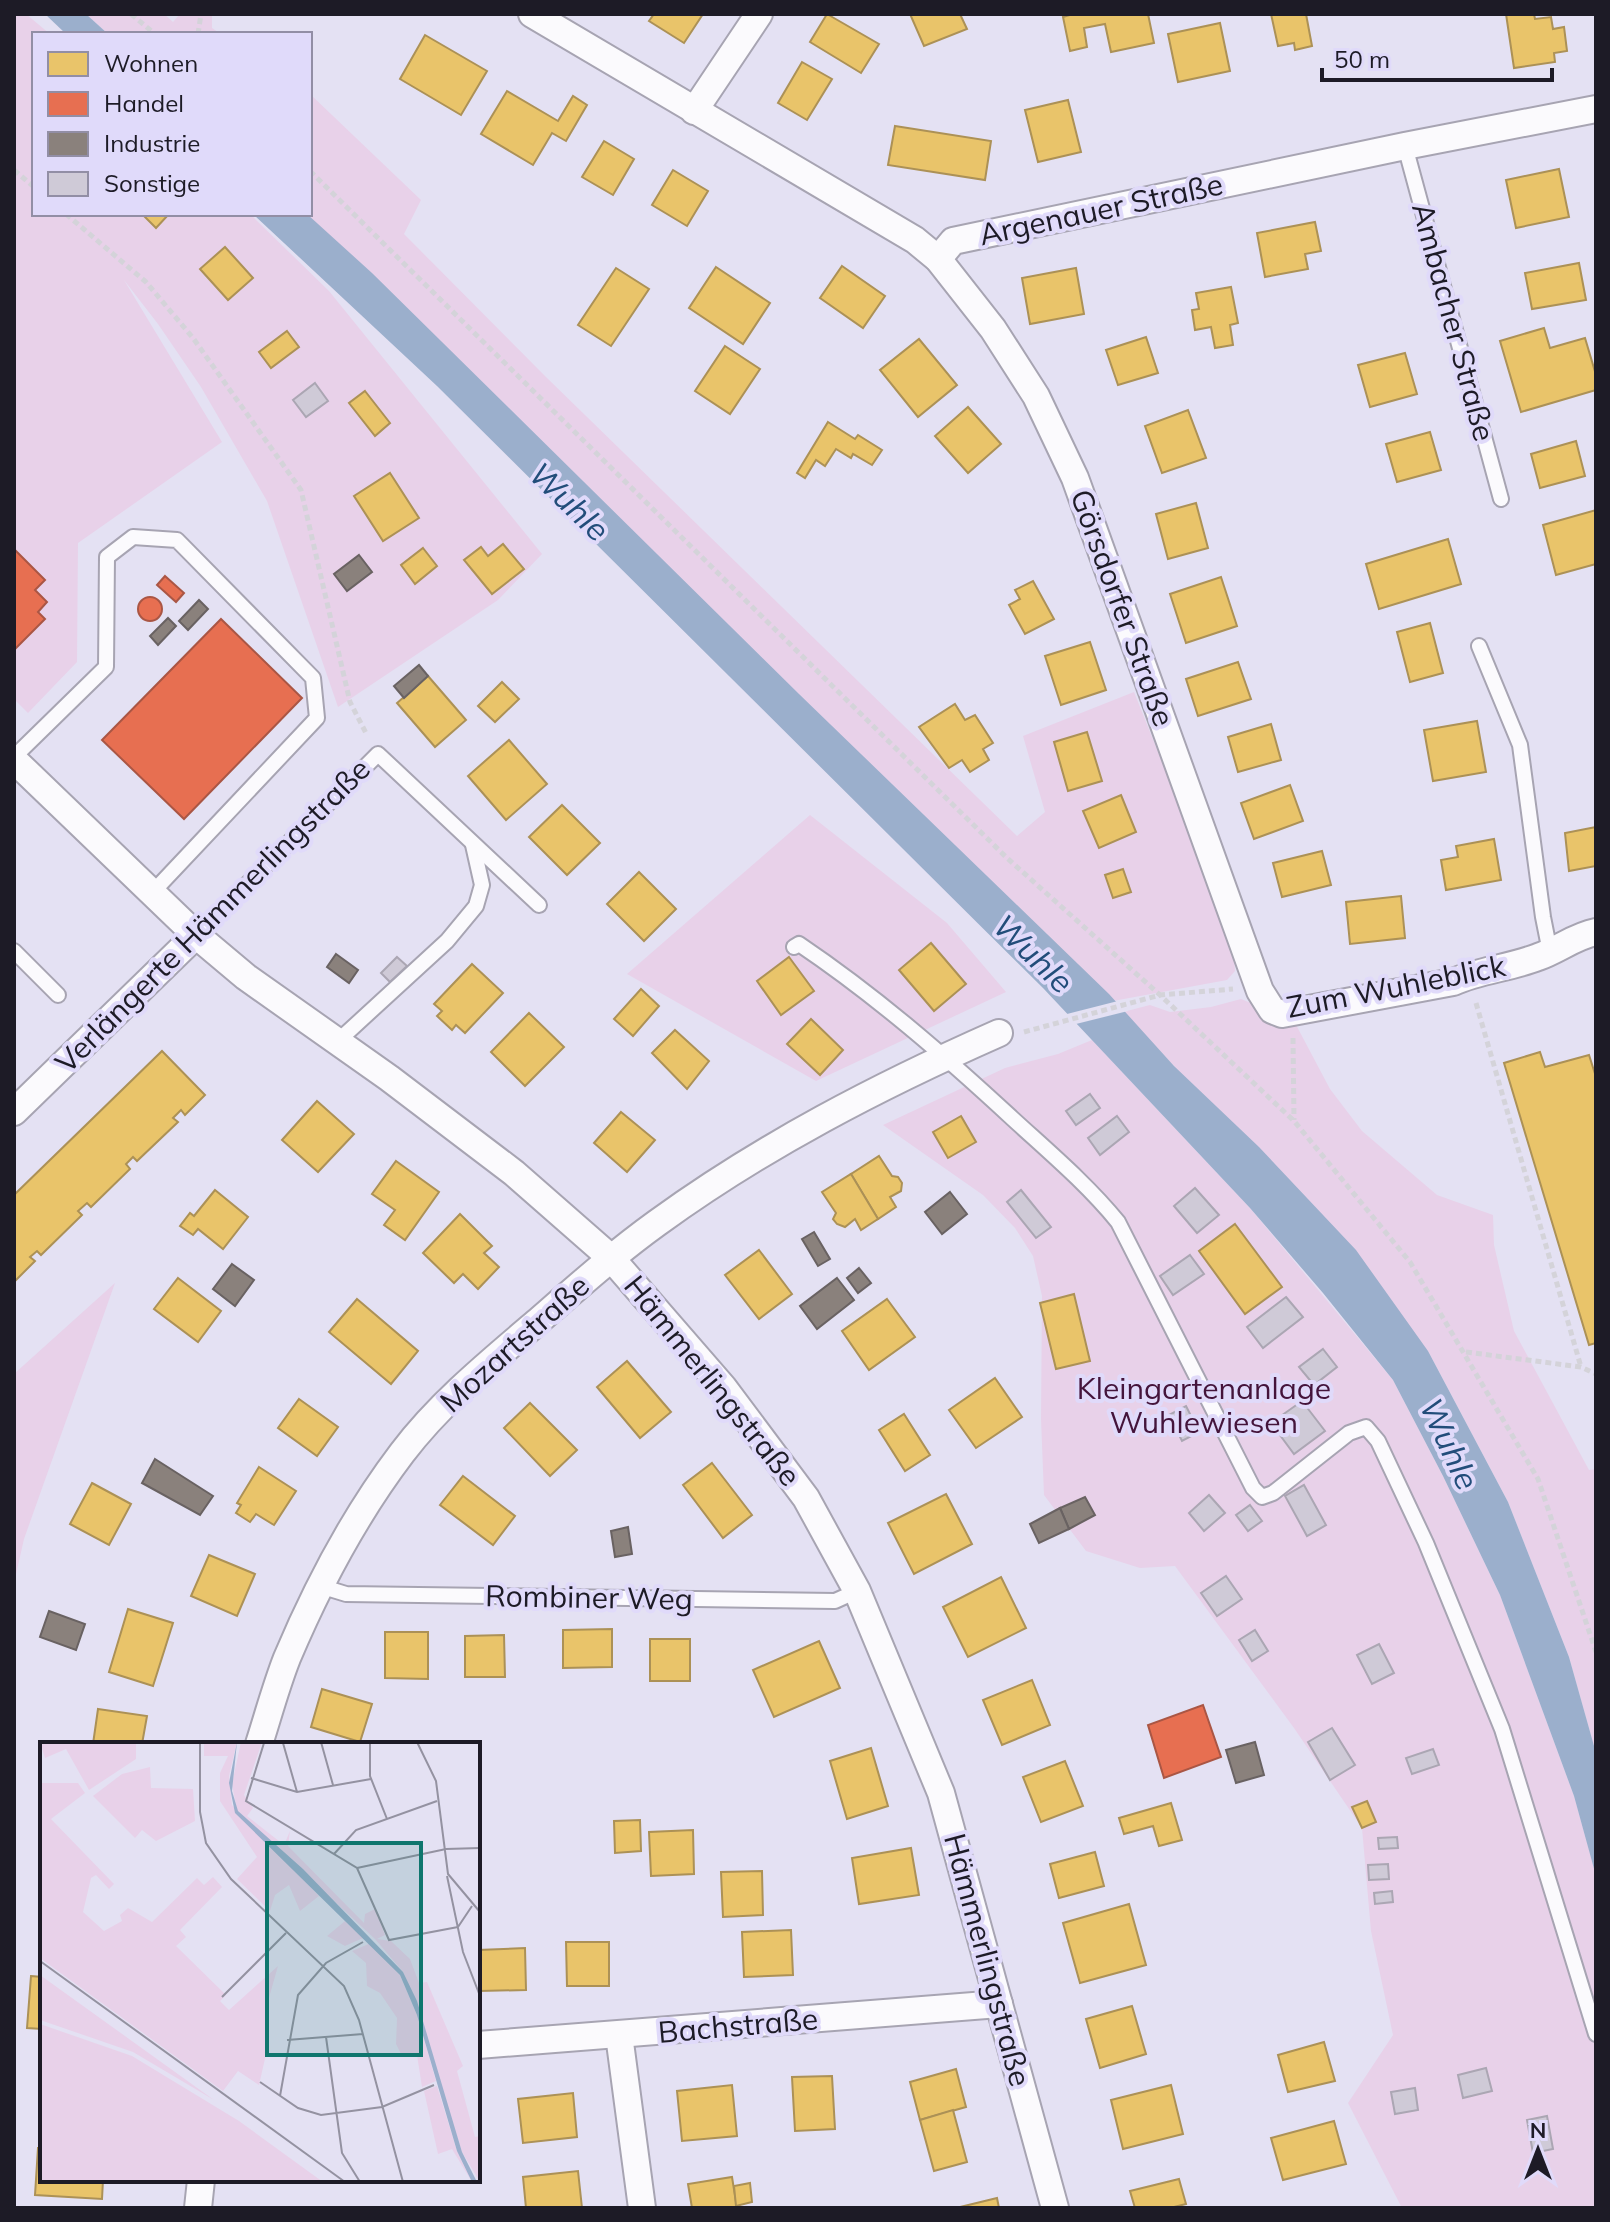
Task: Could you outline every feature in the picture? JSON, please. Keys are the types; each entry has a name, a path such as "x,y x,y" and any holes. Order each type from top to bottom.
{"street":[{"path":"532,14 915,240 938,259"},
{"path":"694,111 759,14"},
{"name":"Argenauer Straße","path":"938,259 953,241 1596,109"},
{"name":"Görsdorfer Straße","path":"938,259 993,329 1036,396 1075,478 1257,983"},
{"name":"Hämmerlingstraße","path":"14,758 196,935 246,977 338,1041 514,1173 611,1258 723,1387 806,1498 857,1591 941,1793 1055,2208"},
{"name":"Zum Wuhleblick","path":"1257,983 1272,1010 1282,1014 1453,982 1471,974 1524,962 1584,934 1596,932"},
{"name":"Verlängerte Hämmerlingstraße","path":"14,1112 196,935"},
{"name":"Mozartstraße","path":"260,1742 286,1660 320,1586 403,1450 469,1381 611,1258 749,1161 842,1108 999,1033"},
{"name":"Bachstraße","path":"480,2045 999,2004"},
{"path":"619,2035 642,2208"},
{"path":"198,2208 201,2182"}],"lane":[{"name":"Ambacher Straße","path":"1405,146 1501,499"},
{"path":"14,758 106,667 107,557 133,537 177,540 313,678 317,718 152,893"},
{"path":"1479,646 1520,745 1550,952"},
{"name":"Verlängerte Hämmerlingstraße","path":"196,935 378,754 539,905"},
{"path":"338,1041 447,941 476,906 482,885 472,842"},
{"path":"794,947 799,944 848,977 945,1057 1096,1195 1118,1222 1253,1488 1262,1497 1273,1493 1349,1433 1366,1427 1378,1441 1426,1543 1502,1729 1596,2034"},
{"path":"14,951 58,995"},
{"name":"Rombiner Weg","path":"320,1586 346,1594 835,1601 857,1591"}],"path":[{"path":"131,14 153,32"},
{"path":"14,170 32,185"},
{"path":"312,173 1007,858 1294,1121 1410,1262 1538,1479 1596,1652"},
{"name":"Verlängerte Hämmerlingstraße","path":"68,216 155,293 193,338 301,490 350,702 378,754"},
{"path":"1471,974 1478,1012 1581,1367"},
{"path":"1054,1024 1160,995 1226,990 1257,983"},
{"path":"1293,1012 1294,1121"},
{"path":"1465,1352 1581,1367 1596,1374"}],"green space":[{"path":"14,14 26,14 48,32 32,32 32,216 252,216 329,291 542,554 498,600 338,707 267,501 201,387 124,280 222,442 78,543 77,662 28,713 14,699"},
{"path":"86,14 164,14 173,22 180,14 212,14 212,28 218,32 106,32"},
{"path":"312,96 421,200 404,234 546,377 1017,836 1045,812 1023,736 1134,692 1233,939 1235,971 1227,980 1113,1001 309,216 312,216"},
{"path":"810,815 947,923 1006,992 816,1081 627,974"},
{"path":"1241,999 1294,1021 1330,1089 1362,1131 1437,1195 1493,1215 1494,1245 1514,1331 1589,1470 1596,1469 1596,1753 1569,1657 1508,1502 1428,1351 1123,1012 1150,1005 1170,1012 1211,1007"},
{"name":"Kleingartenanlage Wuhlewiesen","path":"1092,1040 1250,1208 1393,1380 1500,1595 1574,1796 1596,1875 1596,2208 1402,2208 1348,2103 1393,2035 1371,1931 1362,1828 1294,1728 1175,1566 1140,1568 1086,1551 1044,1495 1042,1296 1033,1256 1015,1228 983,1195 883,1125 1005,1068 1058,1054"},
{"path":"115,1283 24,1539 14,1583 14,1374"}],"water":[{"path":"45,14 86,14 106,32 64,32"},
{"name":"Wuhle","path":"255,216 309,216 372,273 1109,994 1174,1066 1259,1147 1356,1250 1428,1351 1508,1502 1569,1657 1596,1753 1596,1876 1574,1796 1500,1595 1393,1380 1250,1208 1043,988 437,386"}],"pier":[{"path":"1118,1001 1128,1011 1072,1025 1063,1015"}],"building: Wohnen":[{"path":"654,14 703,14 684,43 649,21"},
{"path":"827,14 879,44 861,73 810,42"},
{"path":"910,14 960,14 967,29 924,46"},
{"path":"1073,14 1148,14 1154,43 1111,52 1105,24 1084,28 1087,47 1070,51 1063,17"},
{"path":"1271,14 1306,14 1312,46 1295,50 1294,43 1278,46"},
{"path":"1506,14 1534,14 1535,19 1551,17 1553,29 1564,27 1567,51 1554,53 1555,62 1514,68"},
{"path":"1220,23 1230,71 1178,82 1168,34"},
{"path":"425,35 487,71 461,115 400,79"},
{"path":"802,62 832,79 807,120 778,103"},
{"path":"507,91 558,121 573,96 587,105 566,141 552,133 533,165 481,134"},
{"path":"1068,100 1081,152 1038,162 1025,110"},
{"path":"895,126 991,141 985,180 888,165"},
{"path":"604,141 634,159 613,195 582,177"},
{"path":"1559,169 1569,217 1516,228 1506,180"},
{"path":"673,170 708,191 687,226 652,205"},
{"path":"144,216 167,216 156,228"},
{"path":"1315,222 1321,251 1305,254 1308,269 1265,277 1257,233"},
{"path":"225,247 253,278 228,300 200,269"},
{"path":"1579,263 1586,300 1532,309 1525,273"},
{"path":"842,266 885,296 863,328 820,298"},
{"path":"716,267 770,303 743,344 689,308"},
{"path":"616,268 649,289 611,346 578,325"},
{"path":"1076,268 1084,314 1030,324 1022,278"},
{"path":"1231,287 1238,323 1230,325 1233,345 1215,348 1211,327 1195,330 1192,310 1199,309 1196,293"},
{"path":"1544,328 1550,348 1585,338 1596,375 1596,390 1521,412 1500,341"},
{"path":"287,331 299,347 271,368 259,352"},
{"path":"1146,337 1158,373 1118,385 1106,350"},
{"path":"919,339 957,385 918,417 880,370"},
{"path":"725,346 760,369 730,414 695,391"},
{"path":"1405,353 1417,394 1370,407 1358,365"},
{"path":"365,391 390,423 375,436 349,403"},
{"path":"968,407 1001,444 968,473 935,436"},
{"path":"1188,410 1206,458 1162,473 1145,426"},
{"path":"828,422 855,439 858,435 882,450 872,465 836,449 825,466 816,460 805,478 797,473"},
{"path":"1430,432 1441,470 1397,482 1386,444"},
{"path":"1576,441 1585,476 1540,488 1531,454"},
{"path":"390,473 419,518 383,541 354,496"},
{"path":"1196,503 1208,548 1168,559 1156,514"},
{"path":"1596,510 1596,564 1556,575 1543,525"},
{"path":"1448,539 1461,584 1379,609 1366,564"},
{"path":"503,544 524,569 492,594 464,560 481,547 488,556"},
{"path":"423,548 437,566 415,584 401,565"},
{"path":"1221,577 1237,626 1186,643 1170,594"},
{"path":"1033,581 1054,619 1025,634 1009,605 1020,599 1015,590"},
{"path":"1430,623 1443,673 1410,682 1397,632"},
{"path":"1090,642 1106,690 1061,705 1045,656"},
{"path":"1238,662 1251,699 1198,716 1186,679"},
{"path":"428,676 466,720 435,747 397,703"},
{"path":"502,682 519,699 495,722 478,706"},
{"path":"955,704 965,720 975,715 993,743 983,749 989,760 970,772 962,760 949,768 919,727"},
{"path":"1477,721 1486,772 1433,781 1424,730"},
{"path":"1271,724 1281,760 1238,772 1228,737"},
{"path":"1087,732 1102,781 1068,791 1054,742"},
{"path":"509,740 547,784 506,820 468,776"},
{"path":"1290,785 1303,821 1254,839 1241,803"},
{"path":"1121,795 1136,832 1099,848 1083,811"},
{"path":"562,805 600,843 567,875 529,837"},
{"path":"1596,827 1596,866 1569,871 1565,833"},
{"path":"1494,839 1501,880 1446,890 1441,860 1458,857 1456,846"},
{"path":"1322,851 1331,885 1282,897 1273,863"},
{"path":"1123,869 1131,892 1113,898 1105,875"},
{"path":"639,872 676,909 644,941 607,904"},
{"path":"1401,896 1405,938 1350,944 1346,902"},
{"path":"931,943 966,984 934,1011 899,970"},
{"path":"789,957 814,991 781,1015 757,981"},
{"path":"472,964 503,993 465,1033 456,1025 452,1030 437,1016 442,1011 434,1004"},
{"path":"641,989 659,1006 633,1036 614,1019"},
{"path":"529,1013 564,1047 525,1086 491,1052"},
{"path":"811,1019 843,1050 820,1075 787,1044"},
{"path":"675,1030 709,1061 687,1089 652,1053"},
{"path":"162,1051 205,1095 185,1115 181,1110 173,1118 178,1122 137,1161 133,1157 126,1164 130,1169 91,1207 87,1203 78,1211 82,1215 41,1255 37,1251 30,1257 35,1261 14,1282 14,1195"},
{"path":"1540,1052 1545,1067 1589,1055 1596,1077 1596,1343 1589,1345 1504,1063"},
{"path":"317,1101 354,1134 318,1172 282,1140"},
{"path":"621,1112 655,1140 627,1172 594,1143"},
{"path":"961,1116 976,1142 948,1158 933,1132"},
{"path":"879,1156 892,1176 898,1177 902,1183 901,1191 890,1197 896,1207 878,1219 851,1174"},
{"path":"396,1161 439,1192 405,1240 384,1225 395,1210 372,1194"},
{"path":"851,1174 878,1219 861,1230 855,1219 845,1227 837,1224 833,1219 836,1213 822,1192"},
{"path":"215,1190 248,1217 223,1249 198,1229 193,1235 180,1226 190,1213 194,1216"},
{"path":"460,1214 492,1246 484,1253 499,1267 478,1289 463,1274 454,1283 423,1253"},
{"path":"1235,1224 1282,1287 1245,1314 1199,1251"},
{"path":"759,1250 792,1294 759,1319 725,1275"},
{"path":"178,1278 221,1311 198,1342 154,1309"},
{"path":"1074,1294 1090,1361 1056,1369 1040,1303"},
{"path":"357,1299 418,1351 391,1384 329,1332"},
{"path":"887,1299 915,1337 869,1370 842,1331"},
{"path":"627,1361 671,1412 640,1438 597,1387"},
{"path":"995,1378 1022,1417 976,1448 949,1410"},
{"path":"299,1399 338,1427 317,1456 278,1428"},
{"path":"530,1403 577,1450 550,1476 504,1428"},
{"path":"904,1414 930,1455 905,1471 879,1430"},
{"path":"712,1463 752,1515 723,1538 683,1485"},
{"path":"259,1467 296,1491 274,1525 256,1514 250,1522 236,1513 241,1505 237,1503"},
{"path":"463,1476 515,1516 493,1545 440,1505"},
{"path":"92,1483 131,1504 109,1545 70,1524"},
{"path":"946,1494 972,1544 914,1574 888,1523"},
{"path":"209,1555 255,1574 237,1616 191,1596"},
{"path":"1001,1577 1026,1628 968,1657 943,1607"},
{"path":"128,1609 173,1623 153,1686 109,1672"},
{"path":"612,1629 612,1667 563,1668 563,1630"},
{"path":"385,1632 428,1632 428,1679 385,1678"},
{"path":"504,1635 505,1677 465,1677 465,1636"},
{"path":"650,1639 690,1639 690,1681 650,1681"},
{"path":"819,1641 840,1688 774,1717 753,1670"},
{"path":"1032,1680 1050,1725 1002,1745 983,1700"},
{"path":"322,1689 372,1704 360,1742 311,1727"},
{"path":"98,1709 147,1716 142,1742 93,1742"},
{"path":"871,1748 888,1806 847,1819 830,1761"},
{"path":"1065,1761 1083,1806 1041,1822 1023,1777"},
{"path":"1367,1801 1376,1822 1362,1828 1352,1807"},
{"path":"1171,1803 1182,1840 1159,1846 1153,1826 1124,1834 1119,1818"},
{"path":"640,1820 641,1851 615,1853 614,1821"},
{"path":"693,1830 694,1874 651,1876 649,1832"},
{"path":"911,1848 919,1895 859,1904 852,1858"},
{"path":"1095,1852 1104,1886 1059,1898 1050,1864"},
{"path":"762,1871 763,1915 723,1917 721,1872"},
{"path":"1129,1904 1146,1965 1080,1983 1063,1923"},
{"path":"791,1930 793,1975 744,1977 742,1932"},
{"path":"566,1942 609,1942 609,1986 567,1986"},
{"path":"525,1948 526,1990 480,1991 480,1950"},
{"path":"31,1976 40,1977 40,2029 27,2028"},
{"path":"1132,2006 1146,2054 1100,2068 1086,2019"},
{"path":"1324,2042 1335,2081 1288,2092 1278,2055"},
{"path":"956,2069 966,2107 920,2120 910,2082"},
{"path":"832,2076 835,2129 795,2131 792,2077"},
{"path":"732,2085 737,2136 682,2141 677,2091"},
{"path":"1171,2085 1183,2134 1123,2149 1111,2100"},
{"path":"573,2093 577,2137 523,2143 518,2099"},
{"path":"953,2110 967,2162 934,2171 920,2120"},
{"path":"1334,2121 1346,2164 1283,2180 1271,2138"},
{"path":"38,2148 40,2182 103,2182 102,2199 35,2195"},
{"path":"578,2171 582,2208 526,2208 523,2177"},
{"path":"732,2177 737,2208 692,2208 688,2184"},
{"path":"1179,2179 1186,2204 1170,2208 1135,2208 1130,2191"},
{"path":"750,2183 752,2202 736,2206 734,2186"},
{"path":"997,2198 999,2208 956,2208"}],"building: Handel":[{"path":"14,549 45,580 35,590 47,602 38,612 45,619 14,650"},
{"path":"165,576 184,593 176,602 157,585"},
{"path":"150,597 159,600 162,609 159,618 150,621 141,618 138,609 141,600"},
{"path":"221,619 302,698 184,819 102,740"},
{"path":"1203,1705 1221,1757 1164,1778 1148,1725"}],"building: Industrie":[{"path":"359,555 372,572 347,591 334,574"},
{"path":"199,600 208,609 188,630 179,621"},
{"path":"168,618 176,626 158,645 150,636"},
{"path":"419,665 428,676 404,698 394,686"},
{"path":"336,954 358,970 349,983 327,967"},
{"path":"950,1192 967,1214 942,1234 925,1212"},
{"path":"814,1232 830,1259 818,1266 802,1239"},
{"path":"232,1264 254,1280 235,1306 213,1289"},
{"path":"859,1268 871,1283 858,1293 847,1278"},
{"path":"837,1278 854,1300 817,1329 800,1306"},
{"path":"155,1459 213,1496 200,1515 142,1483"},
{"path":"1085,1497 1095,1515 1069,1529 1060,1508"},
{"path":"1060,1508 1069,1529 1039,1543 1030,1524"},
{"path":"628,1527 632,1554 615,1557 611,1531"},
{"path":"49,1611 85,1624 76,1650 40,1637"},
{"path":"1255,1742 1264,1775 1236,1783 1226,1750"}],"building: Sonstige":[{"path":"315,383 328,401 306,417 293,400"},
{"path":"397,957 407,966 390,982 381,973"},
{"path":"1090,1094 1100,1108 1076,1125 1066,1111"},
{"path":"1117,1116 1129,1132 1100,1155 1088,1138"},
{"path":"1195,1188 1219,1215 1197,1233 1174,1206"},
{"path":"1021,1190 1051,1227 1036,1238 1007,1202"},
{"path":"1190,1255 1204,1274 1173,1295 1160,1276"},
{"path":"1286,1297 1303,1317 1263,1348 1247,1327"},
{"path":"1323,1349 1337,1367 1314,1385 1299,1367"},
{"path":"1302,1401 1325,1431 1294,1454 1271,1423"},
{"path":"1186,1406 1199,1432 1182,1441 1169,1415"},
{"path":"1304,1485 1326,1525 1307,1536 1285,1496"},
{"path":"1209,1495 1225,1513 1204,1531 1189,1513"},
{"path":"1250,1505 1262,1521 1248,1531 1236,1515"},
{"path":"1226,1576 1242,1599 1217,1616 1201,1593"},
{"path":"1255,1630 1268,1651 1252,1661 1239,1640"},
{"path":"1379,1644 1394,1673 1372,1684 1357,1655"},
{"path":"1332,1728 1355,1765 1330,1780 1308,1742"},
{"path":"1433,1749 1439,1765 1412,1774 1406,1758"},
{"path":"1397,1837 1398,1848 1379,1849 1378,1838"},
{"path":"1388,1864 1389,1879 1369,1880 1368,1865"},
{"path":"1392,1891 1393,1902 1375,1904 1374,1893"},
{"path":"1486,2068 1492,2091 1463,2098 1458,2075"},
{"path":"1415,2088 1418,2110 1395,2114 1391,2092"},
{"path":"1547,2116 1553,2149 1533,2153 1527,2120"}]}
